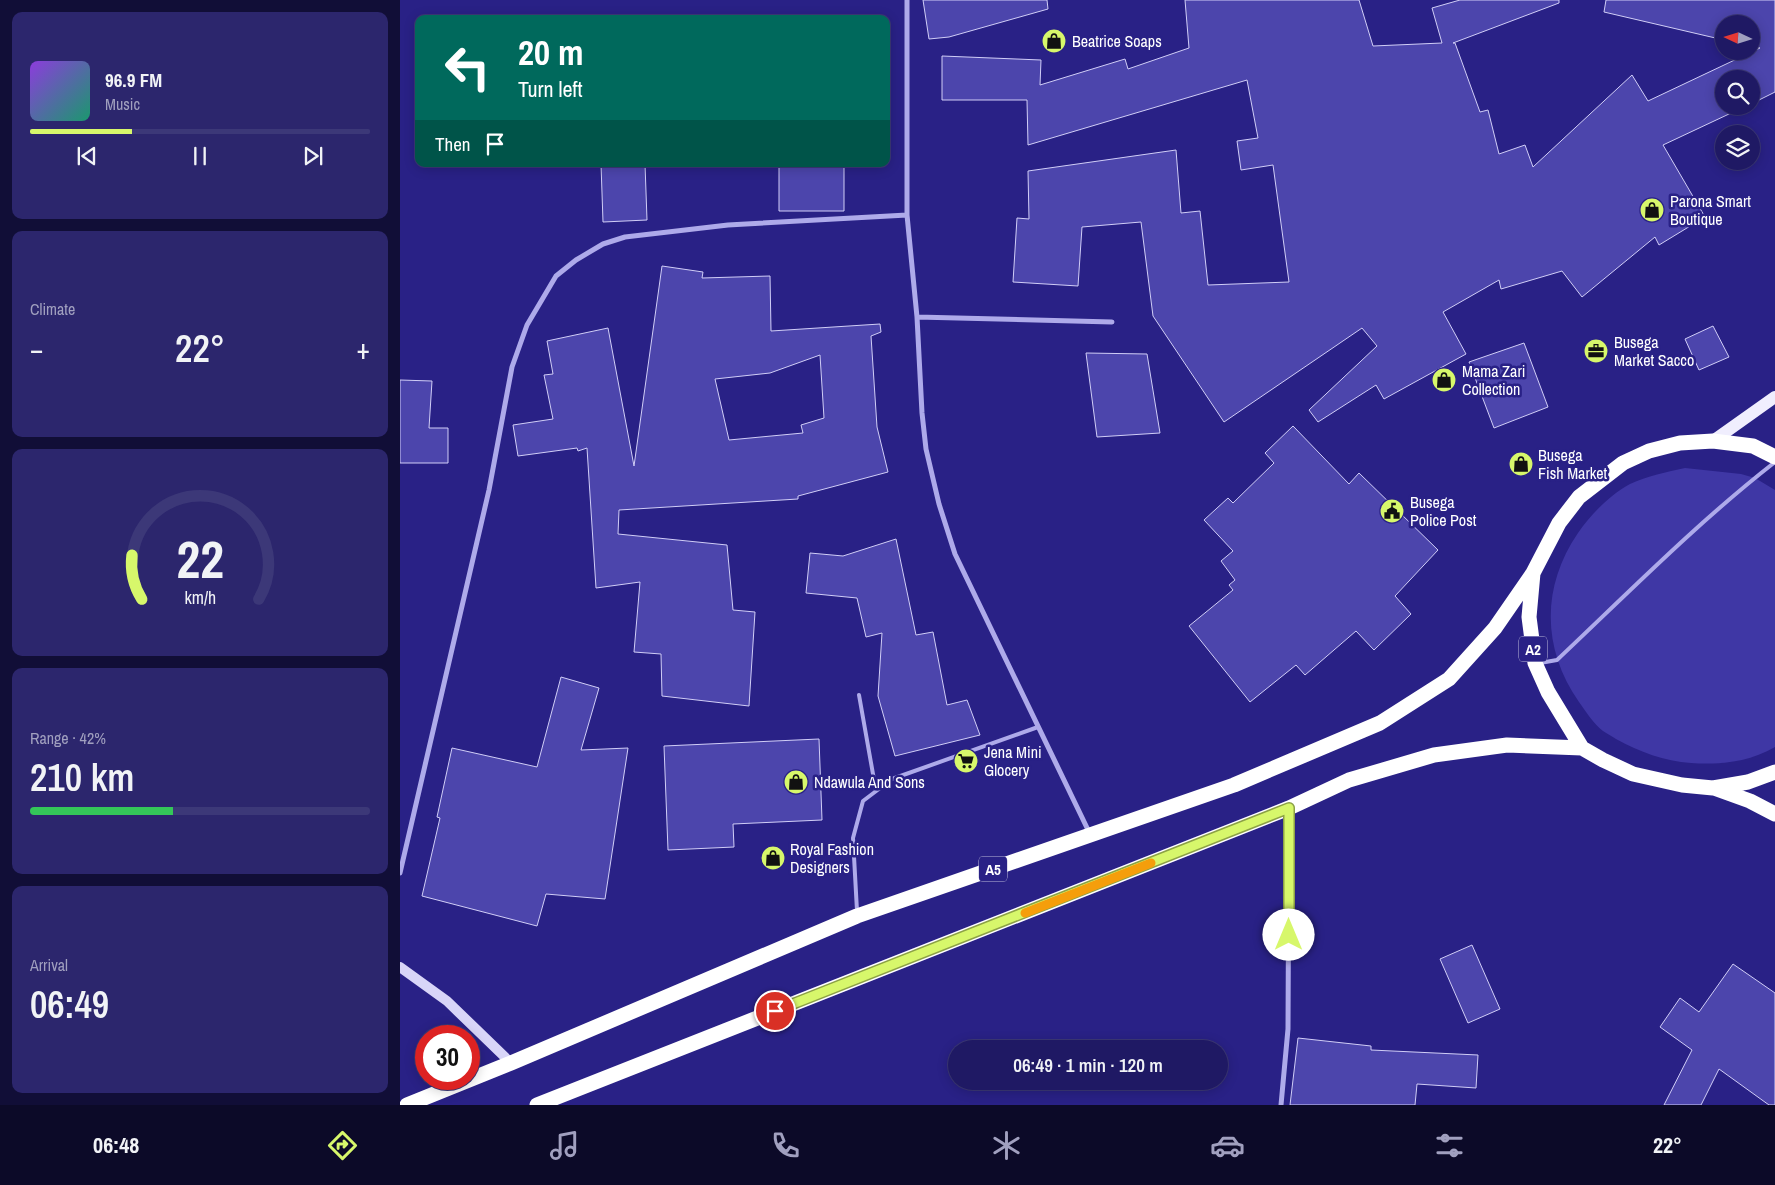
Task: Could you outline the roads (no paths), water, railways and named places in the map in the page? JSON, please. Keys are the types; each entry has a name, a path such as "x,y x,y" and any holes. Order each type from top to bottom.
{"highway":[{"name":"A2","path":"1775,457 1753,446 1713,440 1680,443 1664,447 1649,451 1623,463 1579,498 1559,522 1533,573 1529,617 1535,663 1548,692 1582,748 1602,760 1633,774 1682,785 1714,788 1750,801 1775,814"},
{"name":"A5","path":"406,1105 511,1063 857,916 1234,785 1380,723 1449,679 1495,628 1533,573"},
{"path":"537,1105 1289,808 1349,780 1434,755 1506,745 1582,748"},
{"name":"A2","path":"1714,788 1748,782 1775,772"}],"main road":[{"name":"A2","path":"1713,440 1775,397"}],"street":[{"path":"907,0 907,215 917,317 922,413 926,449 939,504 955,554 1090,836"},
{"path":"400,873 489,490 512,367 527,325 556,276 576,260 603,244 625,237 728,226 907,215"},
{"path":"917,317 1112,322"},
{"path":"1281,1105 1288,1029 1289,808"},
{"path":"400,967 447,1000 511,1063"}],"lane":[{"path":"1535,663 1557,660 1690,536 1775,462"},
{"path":"858,695 876,791"},
{"path":"857,916 853,838 863,800 892,779 1038,727"}],"place":[{"name":"Beatrice Soaps","path":"1054,41"},
{"name":"Parona Smart Boutique","path":"1652,210"},
{"name":"Busega Market Sacco","path":"1596,351"},
{"name":"Mama Zari Collection","path":"1444,380"},
{"name":"Busega Fish Market","path":"1521,464"},
{"name":"Busega Police Post","path":"1392,511"},
{"name":"Jena Mini Glocery","path":"966,761"},
{"name":"Ndawula And Sons","path":"796,782"},
{"name":"Royal Fashion Designers","path":"773,858"}]}
